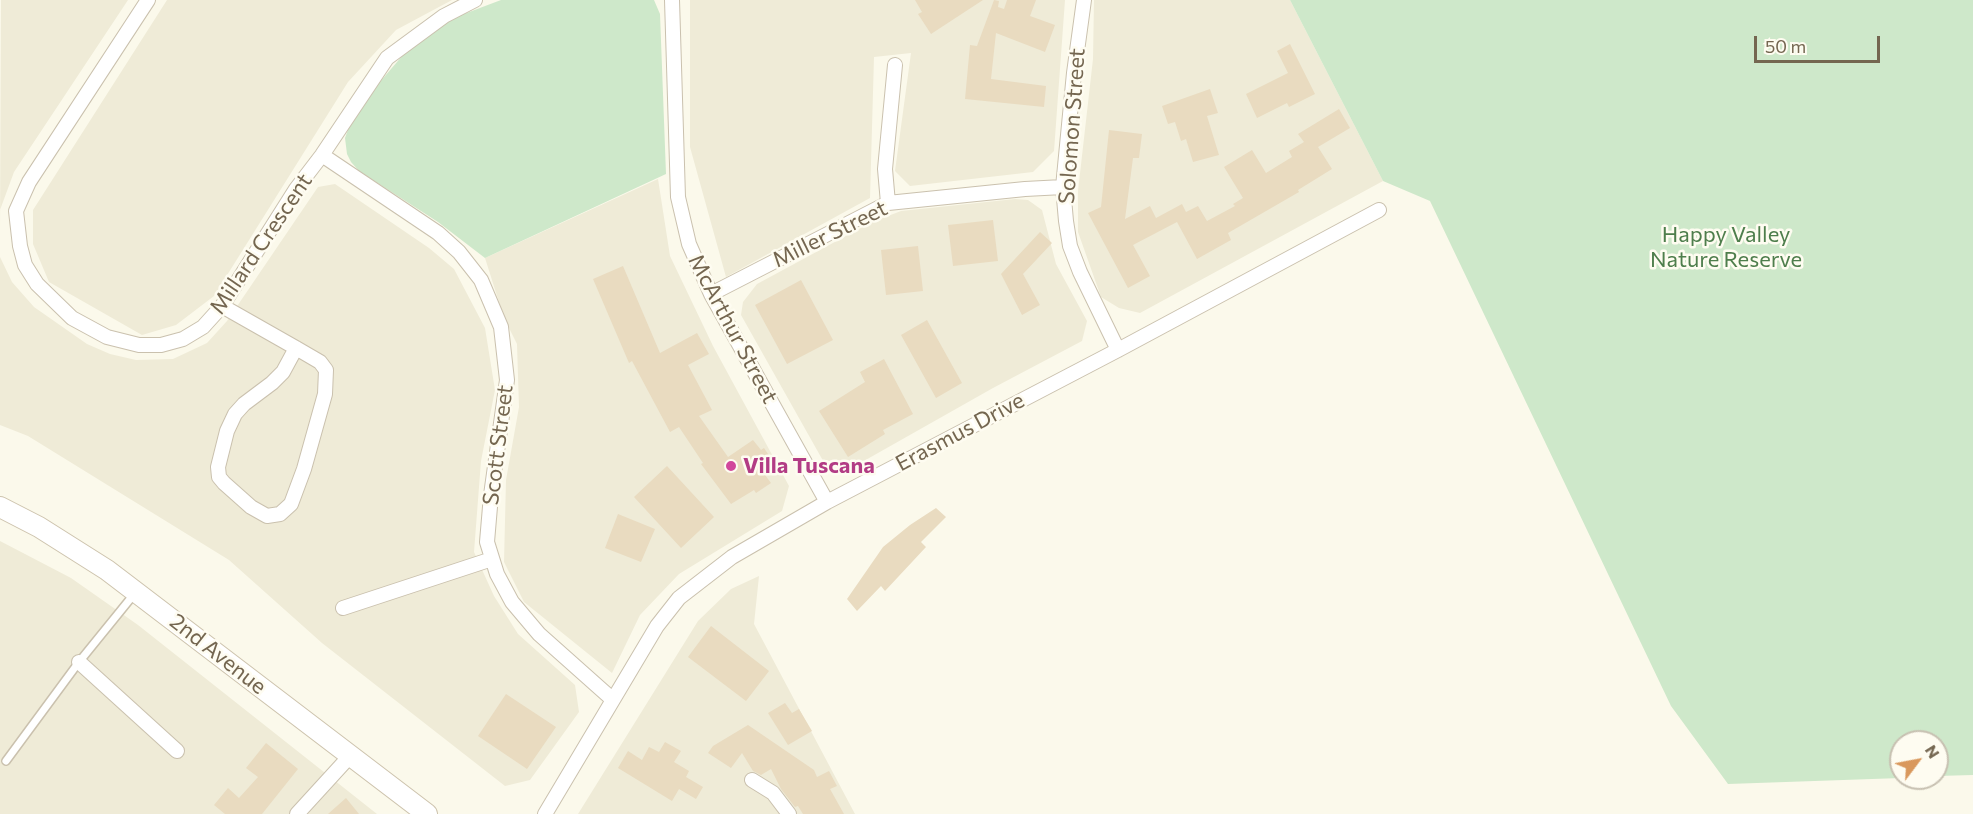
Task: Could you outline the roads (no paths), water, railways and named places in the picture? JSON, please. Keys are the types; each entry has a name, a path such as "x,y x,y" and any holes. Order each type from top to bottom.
{"street":[{"name":"Millard Crescent","path":"148,0 29,182 16,211 25,266 37,284 72,318 106,337 139,345 161,345 183,339 203,327 222,306 296,189 322,155 387,58 444,16 475,0"},
{"name":"McArthur Street","path":"672,0 678,196 689,244 711,294 827,502"},
{"name":"Solomon Street","path":"1084,0 1063,187 1070,246 1080,272 1118,350"},
{"path":"888,203 885,170 895,65"},
{"name":"Scott Street","path":"322,155 438,233 459,252 481,280 501,327 507,380 489,518 487,542 492,559 512,602 539,634 612,699"},
{"name":"Miller Street","path":"711,294 888,203 1063,187"},
{"name":"Erasmus Drive","path":"545,814 657,626 679,598 732,556 827,502 1379,210"},
{"path":"222,306 296,348 320,362 327,370 327,381 304,469 291,504 280,514 267,516 250,507 224,483 219,477 218,466 227,431 235,414 244,404 272,383 282,372 296,348"},
{"name":"2nd Avenue","path":"0,507 39,527 136,591 420,812"},
{"path":"343,608 492,559"},
{"path":"79,662 177,751"},
{"path":"297,814 350,756"},
{"path":"752,780 773,793 789,814"}],"lane":[{"path":"6,760 79,662 136,591"}],"place":[{"name":"Villa Tuscana","path":"731,466"}],"park label":[{"name":"Happy Valley Nature Reserve","path":"1726,248"}]}
